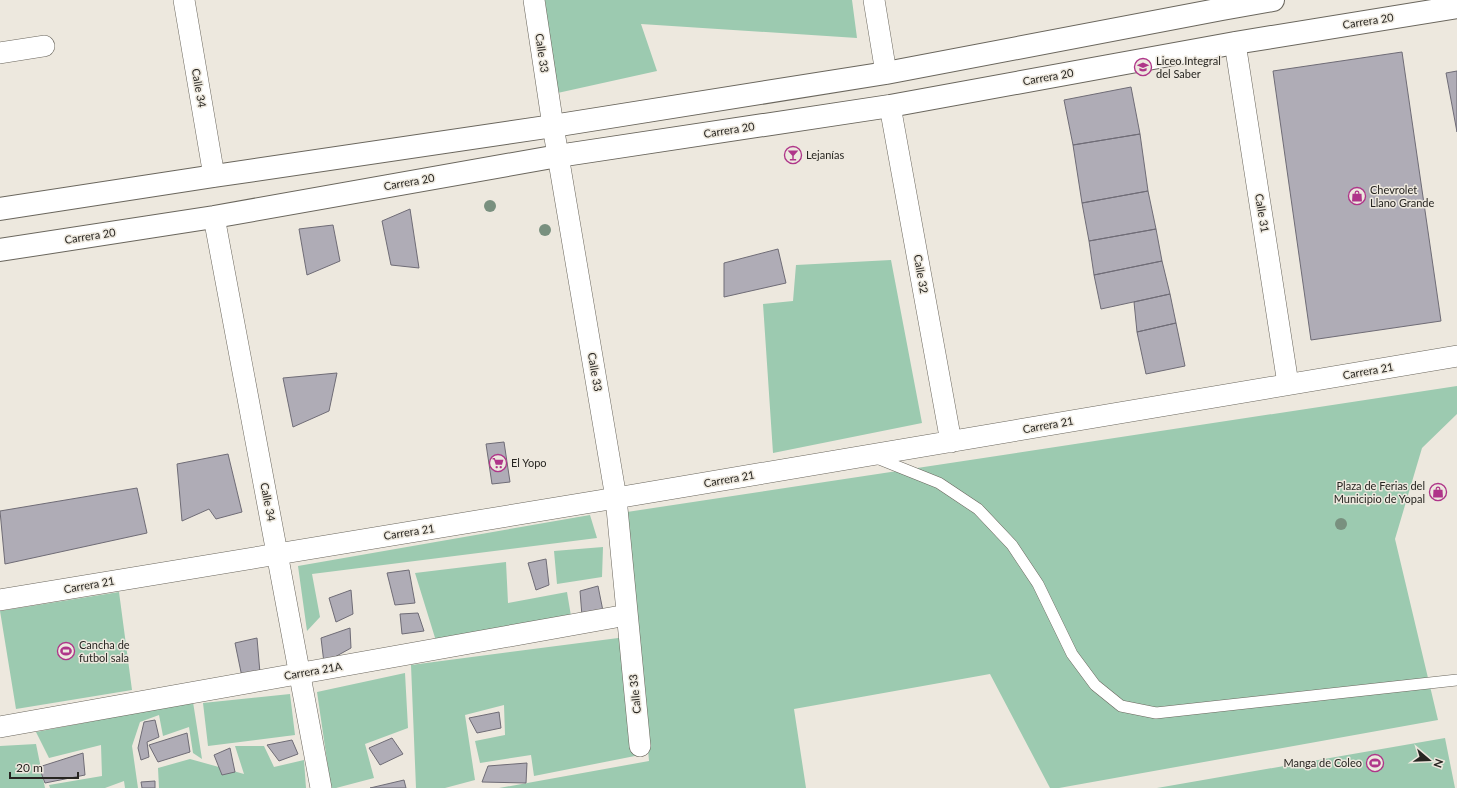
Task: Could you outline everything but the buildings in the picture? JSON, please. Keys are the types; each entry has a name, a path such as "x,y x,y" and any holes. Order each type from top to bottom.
{"main road":[{"path":"0,209 553,126 886,73 1221,4 1273,0"},
{"name":"Carrera 20","path":"0,250 214,217 558,156 890,106 1236,43 1457,7"}],"street":[{"name":"Calle 34","path":"184,0 214,176"},
{"name":"Calle 33","path":"534,0 553,126 616,498 640,746"},
{"path":"874,0 886,73"},
{"name":"Calle 31","path":"1236,43 1288,384"},
{"path":"0,53 44,46"},
{"name":"Calle 32","path":"890,106 951,442"},
{"name":"Calle 34","path":"214,217 321,788"},
{"name":"Carrera 21","path":"0,600 951,442 1457,356"},
{"name":"Carrera 21A","path":"0,727 627,616"}],"lane":[{"path":"870,455 939,483 978,509 1012,545 1038,584 1072,654 1095,685 1121,706 1156,713 1457,680"}],"green space":[{"path":"545,0 852,0 857,38 641,24 657,71 553,94"},
{"path":"891,260 922,423 773,453 763,304 793,301 796,265"},
{"path":"1457,386 1457,414 1422,448 1395,539 1438,720 1059,788 1050,788 990,674 794,709 806,788 499,788 649,761 627,512"},
{"path":"590,515 597,538 312,574 320,617 307,631 298,566"},
{"path":"603,547 602,577 557,584 554,551"},
{"path":"506,562 508,603 567,592 571,616 436,641 415,573"},
{"name":"Cancha de futbol sala","path":"119,592 132,690 16,709 0,611"},
{"path":"626,637 640,755 534,776 531,755 480,763 475,741 505,735 504,705 465,715 475,780 445,788 416,788 411,665"},
{"path":"405,673 408,728 365,744 374,778 331,788 317,692"},
{"path":"290,694 295,735 208,746 203,703"},
{"path":"193,702 202,759 193,753 189,727 163,736 159,715 140,722 132,746 138,788 125,788 124,781 105,788 50,788 49,785 102,776 101,745 49,758 36,732"},
{"name":"Manga de Coleo","path":"1445,738 1455,788 1157,788"},
{"path":"36,744 45,788 0,788 0,746"},
{"path":"235,746 264,746 274,767 304,760 306,788 159,788 158,768 190,759 244,774"}],"place":[{"name":"Liceo Integral del Saber","path":"1143,67"},
{"name":"Lejanías","path":"793,155"},
{"name":"Chevrolet Llano Grande","path":"1357,196"},
{"name":"El Yopo","path":"498,463"},
{"name":"Plaza de Ferias del Municipio de Yopal","path":"1438,492"},
{"name":"Cancha de futbol sala","path":"66,651"},
{"name":"Manga de Coleo","path":"1375,763"}]}
